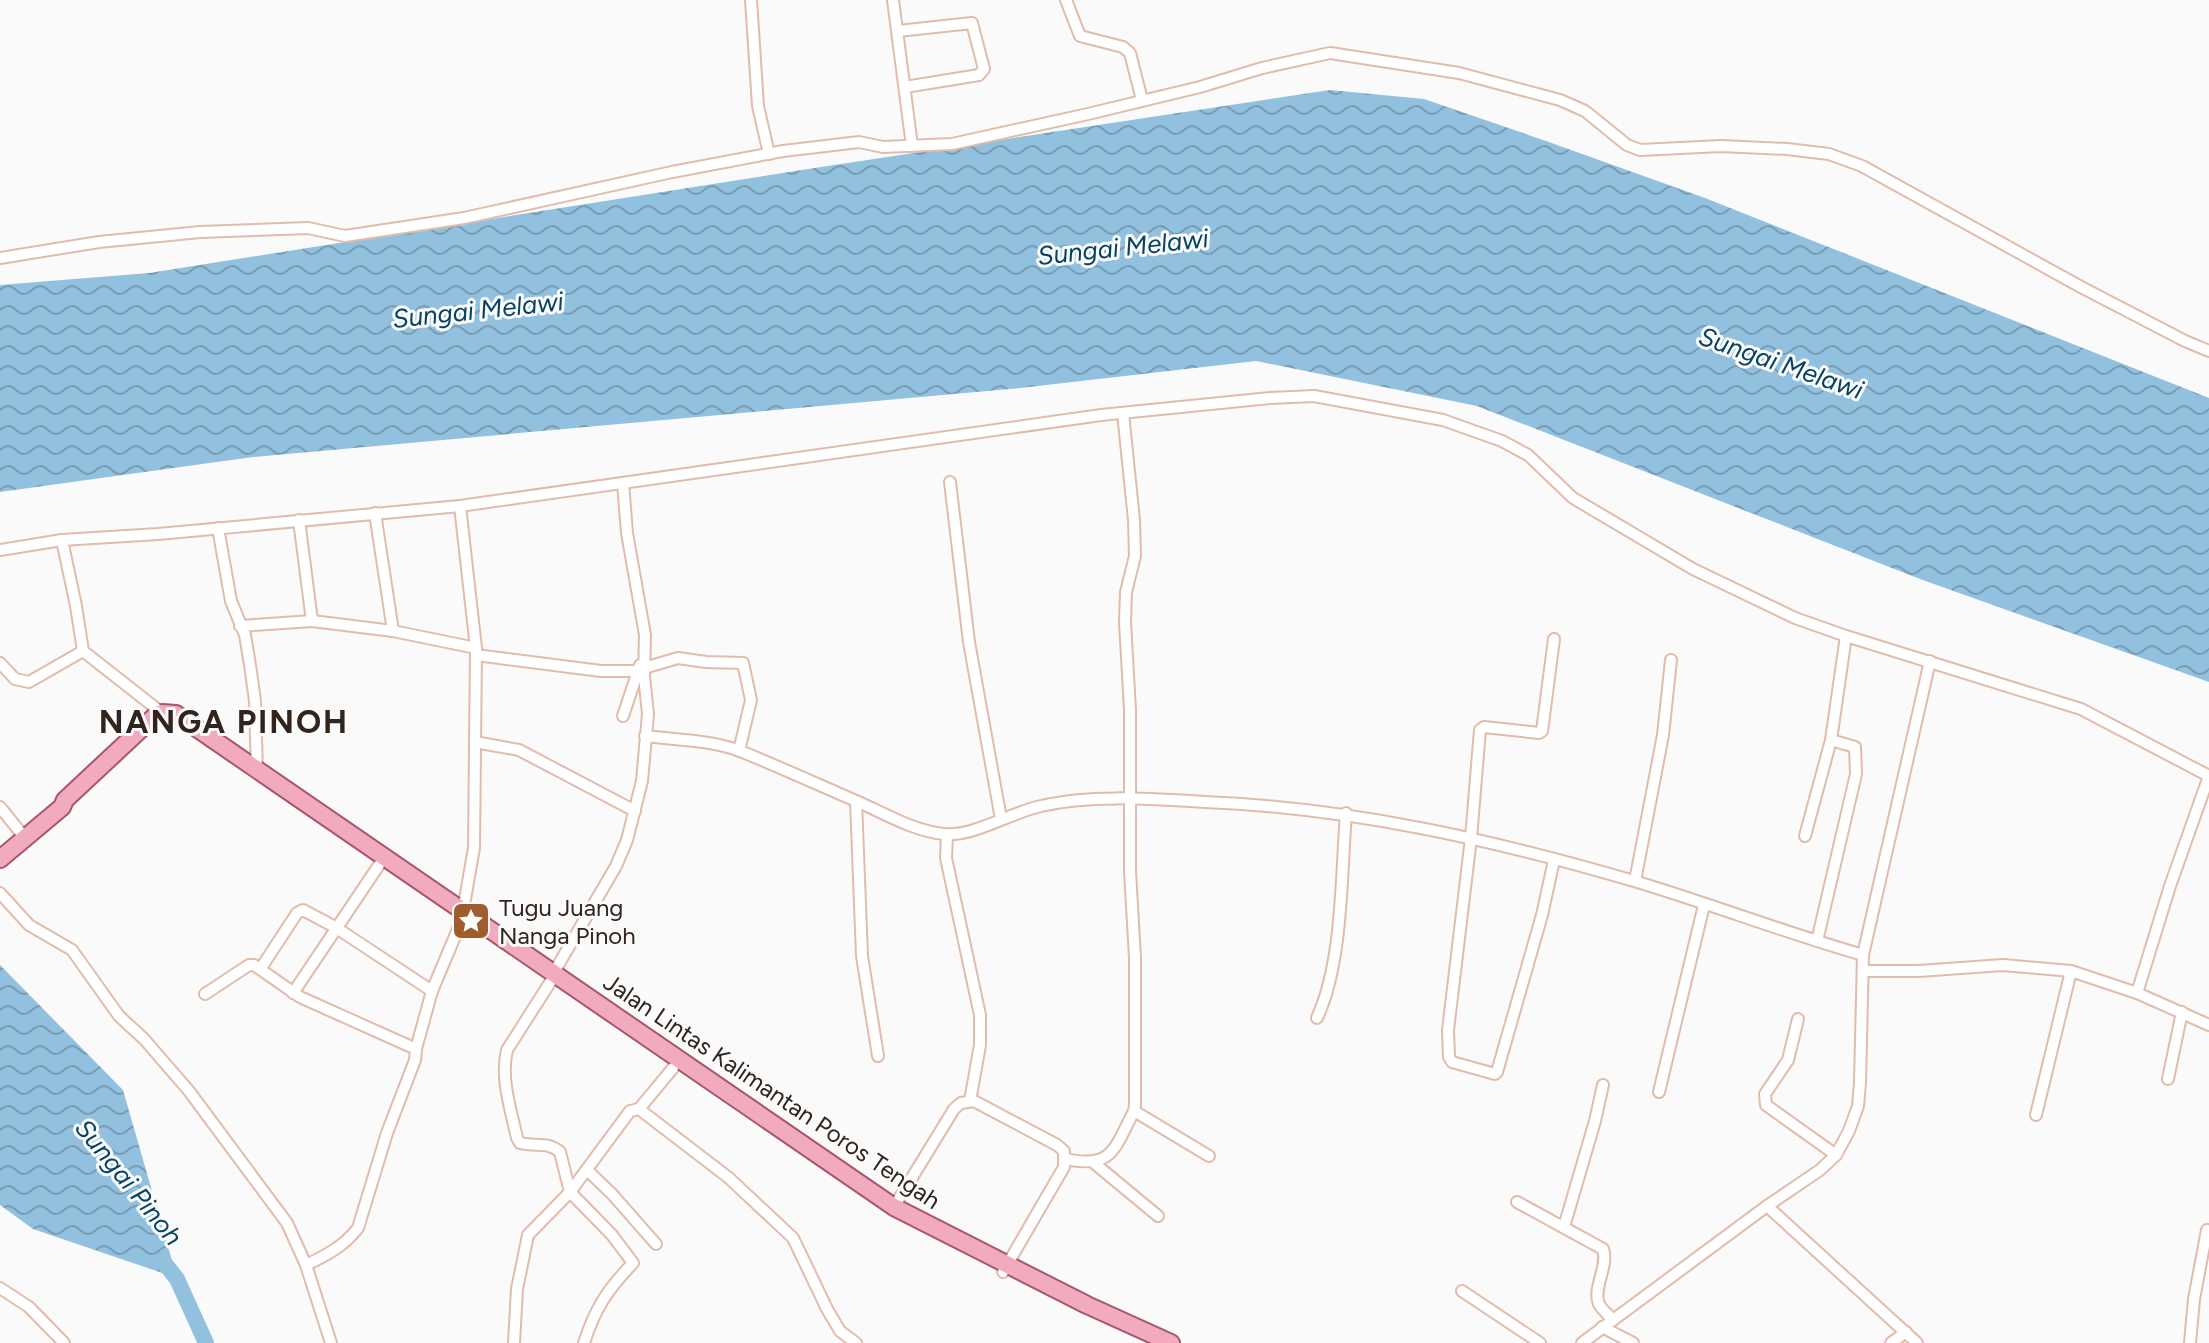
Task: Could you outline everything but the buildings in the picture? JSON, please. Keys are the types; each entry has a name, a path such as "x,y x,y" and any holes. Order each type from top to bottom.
{"main road":[{"name":"Jalan Lintas Kalimantan Poros Tengah","path":"62,807 65,800 141,728 162,713 176,714 379,865 462,917"},
{"name":"Jalan Lintas Kalimantan Poros Tengah","path":"0,859 62,807 70,804 148,734 167,721 173,722 257,773 462,917 894,1207 1004,1269 1171,1343"},
{"name":"Jalan Lintas Kalimantan Poros Tengah","path":"552,977 673,1068 890,1213 1152,1343"}],"street":[{"path":"751,0 758,106 769,154"},
{"path":"893,0 912,146"},
{"path":"1066,0 1080,36 1123,47 1130,53 1142,100"},
{"path":"898,31 972,23 984,69 979,75 905,87"},
{"path":"0,258 99,242 200,232 308,228 345,236 464,218 657,175 769,154 859,142 883,147 952,144 1200,87 1262,68 1330,53 1459,73 1560,100 1585,111 1627,145 1640,150 1721,146 1829,154 1862,166 2081,287 2209,351"},
{"path":"0,550 62,540 460,506 1123,413 1270,398 1314,396 1397,410 1467,427 1528,455 1573,498 1693,569 1795,618 2081,709 2209,776 2137,993"},
{"path":"1065,1159 1101,1161 1113,1150 1134,1111 1136,1027 1130,871 1132,799 1126,592 1135,544 1123,413"},
{"path":"950,482 969,642 1001,819"},
{"path":"623,483 627,533 645,635 640,673 623,716"},
{"path":"306,1265 333,1252 348,1241 358,1228 387,1133 415,1060 432,991 462,917 474,848 476,652 460,506"},
{"path":"375,513 393,631"},
{"path":"299,520 312,621"},
{"path":"218,528 231,601 243,630 255,701 257,773"},
{"path":"62,540 83,651 162,713"},
{"path":"243,630 312,621 393,631 476,652 601,671 640,673 678,658 743,663 751,700 739,751"},
{"path":"1805,836 1831,740 1846,636"},
{"path":"1554,639 1542,731 1484,727 1480,730 1471,838 1447,1042 1450,1061 1495,1074 1499,1069 1554,860"},
{"path":"0,663 15,679 29,682 83,651"},
{"path":"1635,881 1663,735 1671,660"},
{"path":"1582,1343 1820,1170 1836,1155 1849,1131 1858,1106 1863,955 1930,661"},
{"path":"584,1343 591,1321 609,1288 633,1263 604,1226 570,1192 560,1152 547,1144 520,1143 504,1073 507,1050 616,866 627,840 642,781 648,714 640,673"},
{"path":"645,736 739,751 925,830 947,835 968,831 1043,805 1132,799 1290,806 1346,813 1471,838 1635,881 1863,955"},
{"path":"1817,941 1856,774 1855,747 1831,740"},
{"path":"475,742 519,750 635,811"},
{"path":"856,801 862,956 878,1056"},
{"path":"0,807 25,838"},
{"path":"1317,1018 1335,952 1346,813"},
{"path":"947,835 946,858 980,1015 980,1045 970,1101"},
{"path":"293,993 379,865"},
{"path":"0,893 29,925 72,950 114,1009 189,1091 287,1223 306,1265 331,1343"},
{"path":"1659,1092 1704,905"},
{"path":"261,968 297,913 303,910 335,927 432,991"},
{"path":"205,994 249,965 261,968 293,993 344,1019 416,1049"},
{"path":"1863,971 2003,965 2071,971 2137,993 2209,1025"},
{"path":"2036,1115 2071,971"},
{"path":"2168,1079 2182,1012"},
{"path":"1798,1019 1788,1060 1765,1094 1766,1105 1836,1155"},
{"path":"514,1343 517,1289 528,1235 570,1192 630,1111 639,1109 673,1068"},
{"path":"1564,1227 1603,1085"},
{"path":"894,1207 954,1109 961,1103 970,1101 1057,1145 1064,1151 1064,1167 1004,1269"},
{"path":"639,1109 729,1178 793,1238 840,1331 856,1343"},
{"path":"1134,1111 1209,1156"},
{"path":"1094,1163 1158,1216"},
{"path":"587,1170 656,1244"},
{"path":"1517,1202 1603,1249 1605,1258 1597,1295 1599,1304 1613,1320"},
{"path":"1767,1206 1917,1343"},
{"path":"2190,1343 2207,1230"},
{"path":"0,1288 29,1307 64,1343"},
{"path":"1462,1291 1540,1343"},
{"path":"1602,1327 1633,1343"},
{"path":"1891,1343 1906,1332"}],"water":[{"name":"Sungai Melawi","path":"1330,90 1424,99 1546,141 1705,198 2209,398 2209,682 1920,579 1477,406 1256,361 1020,388 253,457 0,492 0,285 149,273"},
{"path":"0,965 123,1090 177,1278 33,1229 0,1205"}],"waterway":[{"name":"Sungai Pinoh","path":"162,1260 177,1279 206,1343"}],"place":[{"name":"Tugu Juang Nanga Pinoh","path":"471,921"}],"district":[{"name":"NANGA PINOH","path":"224,722"}]}
